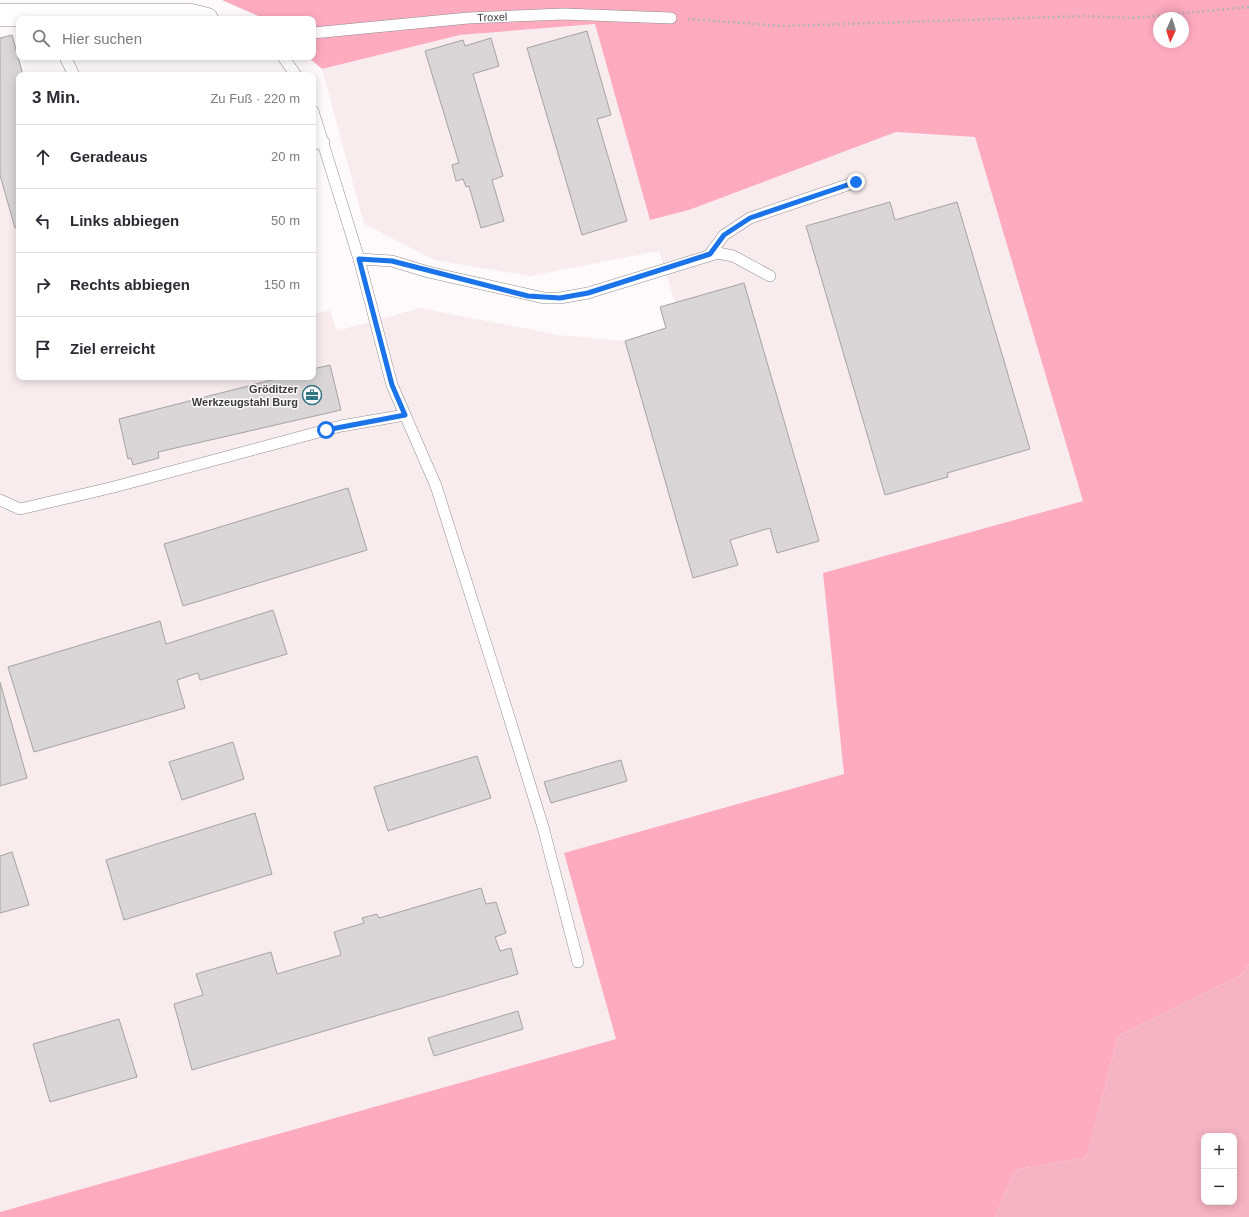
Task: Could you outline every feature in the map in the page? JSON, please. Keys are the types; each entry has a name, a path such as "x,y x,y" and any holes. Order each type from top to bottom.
{"street":[{"path":"0,15 195,16"}],"lane":[{"name":"Troxel","path":"316,32 468,18 556,14 671,18"},
{"path":"66,60 72,72"},
{"path":"285,60 294,72"},
{"path":"316,130 318,143 359,259 392,385 436,486 505,704 543,827 578,962"},
{"path":"710,254 724,235 750,218 856,182"},
{"path":"359,259 392,261 528,296 560,298 588,293 710,254 726,253 770,276"},
{"path":"0,500 20,509 114,487 341,426 405,415"}],"path":[{"path":"671,18 784,26 1084,16 1133,18 1249,7"}],"shaded area":[{"path":"222,0 1249,0 1249,964 1241,975 1118,1036 1087,1157 1015,1170 995,1217 0,1217 0,1212 616,1039 564,853 844,774 823,573 1083,501 975,137 896,132 689,210 650,220 595,24 460,35 322,69 312,60 316,60 316,16 258,16"},
{"path":"595,24 650,220 689,210 896,132 975,137 1083,501 824,573 844,774 564,853 616,1039 0,1212 0,38 12,35 16,50 16,60 19,60 22,72 16,72 16,380 316,380 316,313 330,310 337,331 420,308 559,335 625,341 666,328 660,307 675,303 659,251 530,276 434,260 364,224 322,69 460,35"},
{"path":"1249,964 1249,1217 995,1217 1015,1170 1087,1157 1118,1036 1241,975"}],"building":[{"path":"587,31 611,115 597,119 627,221 582,235 527,48"},
{"path":"12,35 16,50 16,60 19,60 22,72 16,72 15,228 0,175 0,38"},
{"path":"491,38 499,66 473,74 503,176 492,180 504,221 481,228 469,186 466,187 463,179 456,181 452,165 459,163 425,51 463,40 465,46"},
{"path":"890,202 895,220 957,202 1030,449 947,473 948,477 885,495 806,226"},
{"path":"744,283 819,541 777,553 770,528 730,540 738,565 693,578 625,341 666,328 660,307"},
{"path":"330,365 341,410 158,452 159,458 133,465 131,458 128,459 119,419 271,380 316,380 316,368"},
{"path":"348,488 367,550 183,606 164,544"},
{"path":"273,610 287,654 200,680 198,673 177,680 185,708 34,752 8,667 160,621 166,644"},
{"path":"0,682 27,778 0,786"},
{"path":"233,742 244,779 182,800 169,762"},
{"path":"477,756 491,798 388,831 374,787"},
{"path":"621,760 627,781 551,803 544,782"},
{"path":"255,813 272,874 124,920 106,860"},
{"path":"12,852 29,905 0,913 0,856"},
{"path":"481,888 486,904 496,902 506,933 495,937 500,951 511,948 518,974 192,1070 174,1004 203,995 196,974 271,952 277,974 341,955 334,932 364,923 362,918 377,914 379,918"},
{"path":"518,1011 523,1029 434,1056 428,1038"},
{"path":"119,1019 137,1077 50,1102 33,1044"}],"place":[{"name":"Gröditzer Werkzeugstahl Burg","path":"312,395"}],"route":[{"path":"326,430 405,415 392,385 359,259 392,261 428,272 528,296 560,298 588,293 710,254 724,235 750,218 856,182"}]}
